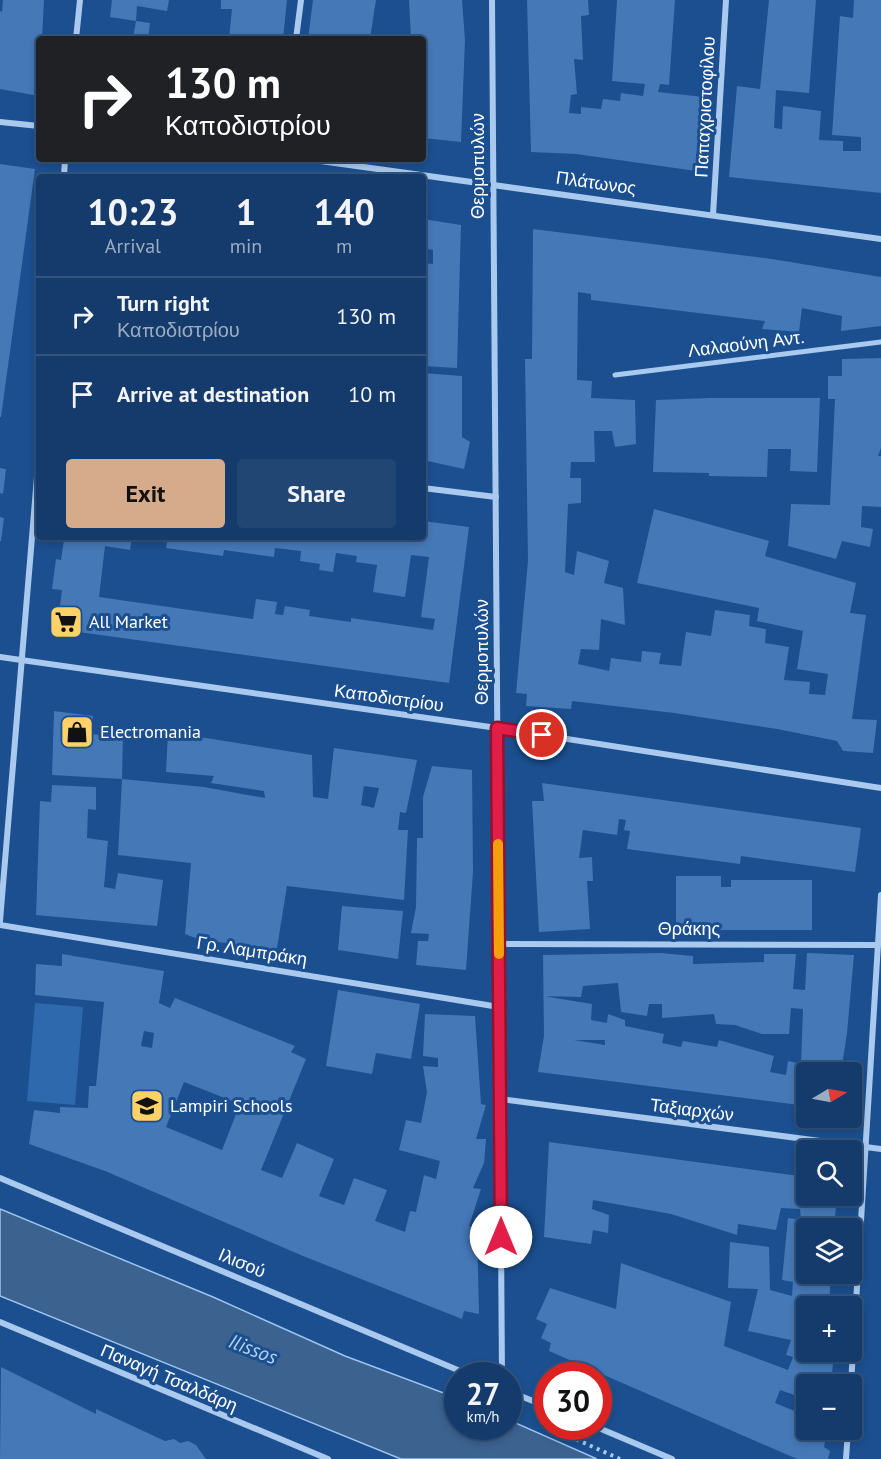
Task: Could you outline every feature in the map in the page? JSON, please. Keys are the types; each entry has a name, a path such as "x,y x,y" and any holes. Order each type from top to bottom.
{"street":[{"path":"76,36 80,0"},
{"path":"296,36 301,0"},
{"name":"Θερμοπυλών","path":"492,0 502,1362"},
{"name":"Παπαχριστοφίλου","path":"713,215 726,0"},
{"path":"0,122 36,126"},
{"name":"Πλάτωνος","path":"328,162 418,174"},
{"name":"Πλάτωνος","path":"426,175 881,239"},
{"name":"Λαλαούνη Αντ.","path":"615,375 881,342"},
{"path":"0,923 36,486"},
{"path":"426,488 496,497"},
{"name":"Καποδιστρίου","path":"0,657 497,728 881,788"},
{"path":"852,1374 881,895"},
{"name":"Γρ. Λαμπράκη","path":"0,923 500,1007"},
{"name":"Θράκης","path":"499,944 878,945"},
{"name":"Ταξιαρχών","path":"500,1099 881,1149"},
{"name":"Ιλισού","path":"0,1178 444,1364"},
{"name":"Παναγή Τσαλδάρη","path":"0,1322 167,1394 328,1459"},
{"path":"612,1434 672,1459"},
{"path":"846,1459 847,1440"}],"path":[{"path":"577,1440 620,1459"}],"shaded area":[{"path":"35,1003 83,1007 75,1105 27,1101"}],"water":[{"name":"Ilissos","path":"0,1209 213,1297 345,1356 444,1393 444,1440 522,1440 522,1426 534,1431 534,1440 554,1440 597,1459 401,1459 0,1296"}],"building":[{"path":"3,0 44,0 42,36 36,36 36,95 0,89 0,11 2,12"},
{"path":"112,0 169,0 167,11 137,6 136,21 110,17"},
{"path":"221,0 287,0 283,36 229,36 232,9 221,9"},
{"path":"313,0 376,0 370,36 308,36"},
{"path":"409,0 462,0 465,40 461,142 426,138 426,36 411,36"},
{"path":"527,0 588,0 589,15 581,16 583,60 574,59 577,94 571,95 569,113 581,114 581,107 601,109 603,99 620,101 621,93 643,96 645,84 612,81 617,0 675,0 669,85 660,84 658,92 704,97 696,171 576,154 531,152"},
{"path":"769,0 816,0 809,93 776,90 774,128 782,129 783,106 821,111 819,140 843,141 843,151 861,151 861,137 832,135 840,16 853,18 854,0 881,0 881,193 729,177 737,86 760,89"},
{"path":"136,21 150,23 148,36 133,36"},
{"path":"0,164 35,169 1,417 0,417"},
{"path":"426,219 461,225 457,368 426,366 426,263 433,264 433,250 426,249"},
{"path":"533,229 772,259 881,277 881,326 841,331 842,316 802,308 799,332 762,329 765,321 591,300 591,294 578,292 577,380 592,381 591,398 635,400 636,444 615,447 612,431 594,431 595,462 571,462 570,478 581,478 581,503 568,504 565,572 574,575 577,551 609,561 604,583 623,588 625,625 601,619 599,650 581,649 578,664 609,671 611,658 641,662 642,651 661,653 659,664 681,666 686,632 711,636 715,610 750,615 749,626 766,629 765,643 789,647 784,680 810,682 809,694 825,695 828,674 797,669 803,631 757,621 759,608 637,583 654,509 769,541 765,556 856,583 850,613 866,615 852,719 877,720 873,753 843,751 837,741 674,713 572,701 571,709 526,706 527,694 516,693 528,561 525,359 532,359"},
{"path":"881,358 881,448 878,456 881,456 881,507 862,506 861,527 873,529 870,547 842,541 836,559 788,546 791,504 830,505 835,399 828,399 828,376 842,376 842,359"},
{"path":"426,373 462,376 462,437 470,442 464,469 426,461"},
{"path":"820,398 817,472 790,471 791,449 768,449 767,477 653,472 656,400"},
{"path":"0,468 6,469 3,494 0,493"},
{"path":"0,517 4,518 1,541 0,541"},
{"path":"426,521 469,527 449,683 57,629 62,590 52,589 56,559 61,560 64,540 74,542 74,540 132,540 130,550 105,546 99,597 253,619 256,599 277,602 275,614 283,615 285,606 310,610 309,616 351,622 351,618 433,630 435,619 421,617 429,557 411,555 405,597 373,592 377,565 356,562 357,556 336,553 333,572 319,570 320,564 300,561 301,551 275,548 274,557 224,550 223,556 166,548 167,540 426,540"},
{"path":"54,711 93,716 91,734 123,737 122,779 52,775"},
{"path":"168,732 312,755 313,797 328,799 334,748 417,760 406,813 400,812 398,830 408,830 404,900 287,886 277,948 266,950 195,938 185,934 191,863 118,855 122,779 204,787 265,798 264,791 211,783 214,776 166,772","holes":["364,786 379,788 374,808 361,805"]},
{"path":"432,766 472,770 473,872 466,970 416,965 418,941 428,941 429,934 411,933 416,907 417,838 423,838 423,797"},
{"path":"542,783 861,828 855,872 741,856 740,864 627,849 630,831 624,830 626,820 619,819 617,835 583,830 579,858 592,857 593,881 587,881 590,929 539,932 532,801 544,801"},
{"path":"52,785 96,787 96,810 88,809 87,838 108,841 104,887 115,889 118,873 163,880 157,926 36,915 40,801 51,802"},
{"path":"676,876 721,876 721,887 731,887 731,880 812,880 812,930 676,930"},
{"path":"342,906 403,911 398,959 338,950"},
{"path":"661,953 693,956 693,964 764,962 764,954 796,954 793,989 805,990 807,953 854,955 843,1062 801,1062 803,1009 791,1008 789,1034 762,1034 735,1025 716,1024 714,1014 662,1018 662,1004 649,1004 647,1016 621,1012 618,983 583,986 581,997 544,996 543,955"},
{"path":"62,954 164,971 159,1003 170,1008 175,998 295,1046 291,1052 306,1059 261,1170 282,1178 297,1143 334,1159 319,1196 344,1205 354,1178 387,1190 375,1221 405,1232 410,1211 416,1212 424,1175 436,1179 440,1161 399,1150 406,1120 421,1123 427,1092 423,1066 438,1067 438,1058 423,1056 425,1014 475,1016 481,1104 486,1105 476,1139 486,1139 484,1163 473,1188 481,1189 469,1226 477,1228 479,1314 464,1311 462,1319 303,1256 105,1171 29,1144 34,1110 60,1113 60,1107 88,1108 89,1086 96,1086 104,1002 35,995 36,964 62,966","holes":["144,1031 154,1033 152,1048 141,1046","184,1082 240,1104 222,1150 166,1127"]},
{"path":"338,990 420,1004 411,1059 376,1053 372,1074 326,1066"},
{"path":"544,996 592,1004 591,1020 607,1023 608,1014 625,1020 625,1026 664,1034 662,1043 681,1047 683,1041 717,1047 719,1040 774,1056 770,1072 786,1075 788,1061 796,1063 796,1105 538,1072 544,1036","holes":["574,1040 605,1040 605,1045"]},
{"path":"549,1142 796,1176 796,1206 836,1206 835,1218 801,1218 800,1209 781,1208 776,1230 738,1224 737,1235 671,1214 593,1200 592,1209 609,1215 608,1233 593,1230 591,1244 544,1237"},
{"path":"788,1218 796,1219 796,1284 830,1284 829,1296 796,1296 796,1362 833,1362 832,1374 796,1374 796,1396 780,1390 775,1403 796,1412 796,1440 825,1440 824,1447 830,1451 828,1459 797,1459 612,1378 612,1362 574,1362 549,1351 551,1343 541,1338 547,1324 536,1319 550,1288 616,1309 621,1263 731,1302 724,1346 788,1370 793,1357 786,1355 791,1340 748,1331 758,1289 728,1288 730,1242 769,1247 770,1290 792,1296 793,1282 782,1280"},
{"path":"1,1367 96,1414 96,1409 165,1441 174,1439 180,1443 188,1441 196,1445 206,1459 0,1459"}],"slow traffic":[{"path":"498,844 499,954"}],"place":[{"name":"All Market","path":"66,622"},
{"name":"Electromania","path":"77,732"},
{"name":"Lampiri Schools","path":"147,1106"}],"route":[{"path":"501,1237 497,728 542,735"}]}
